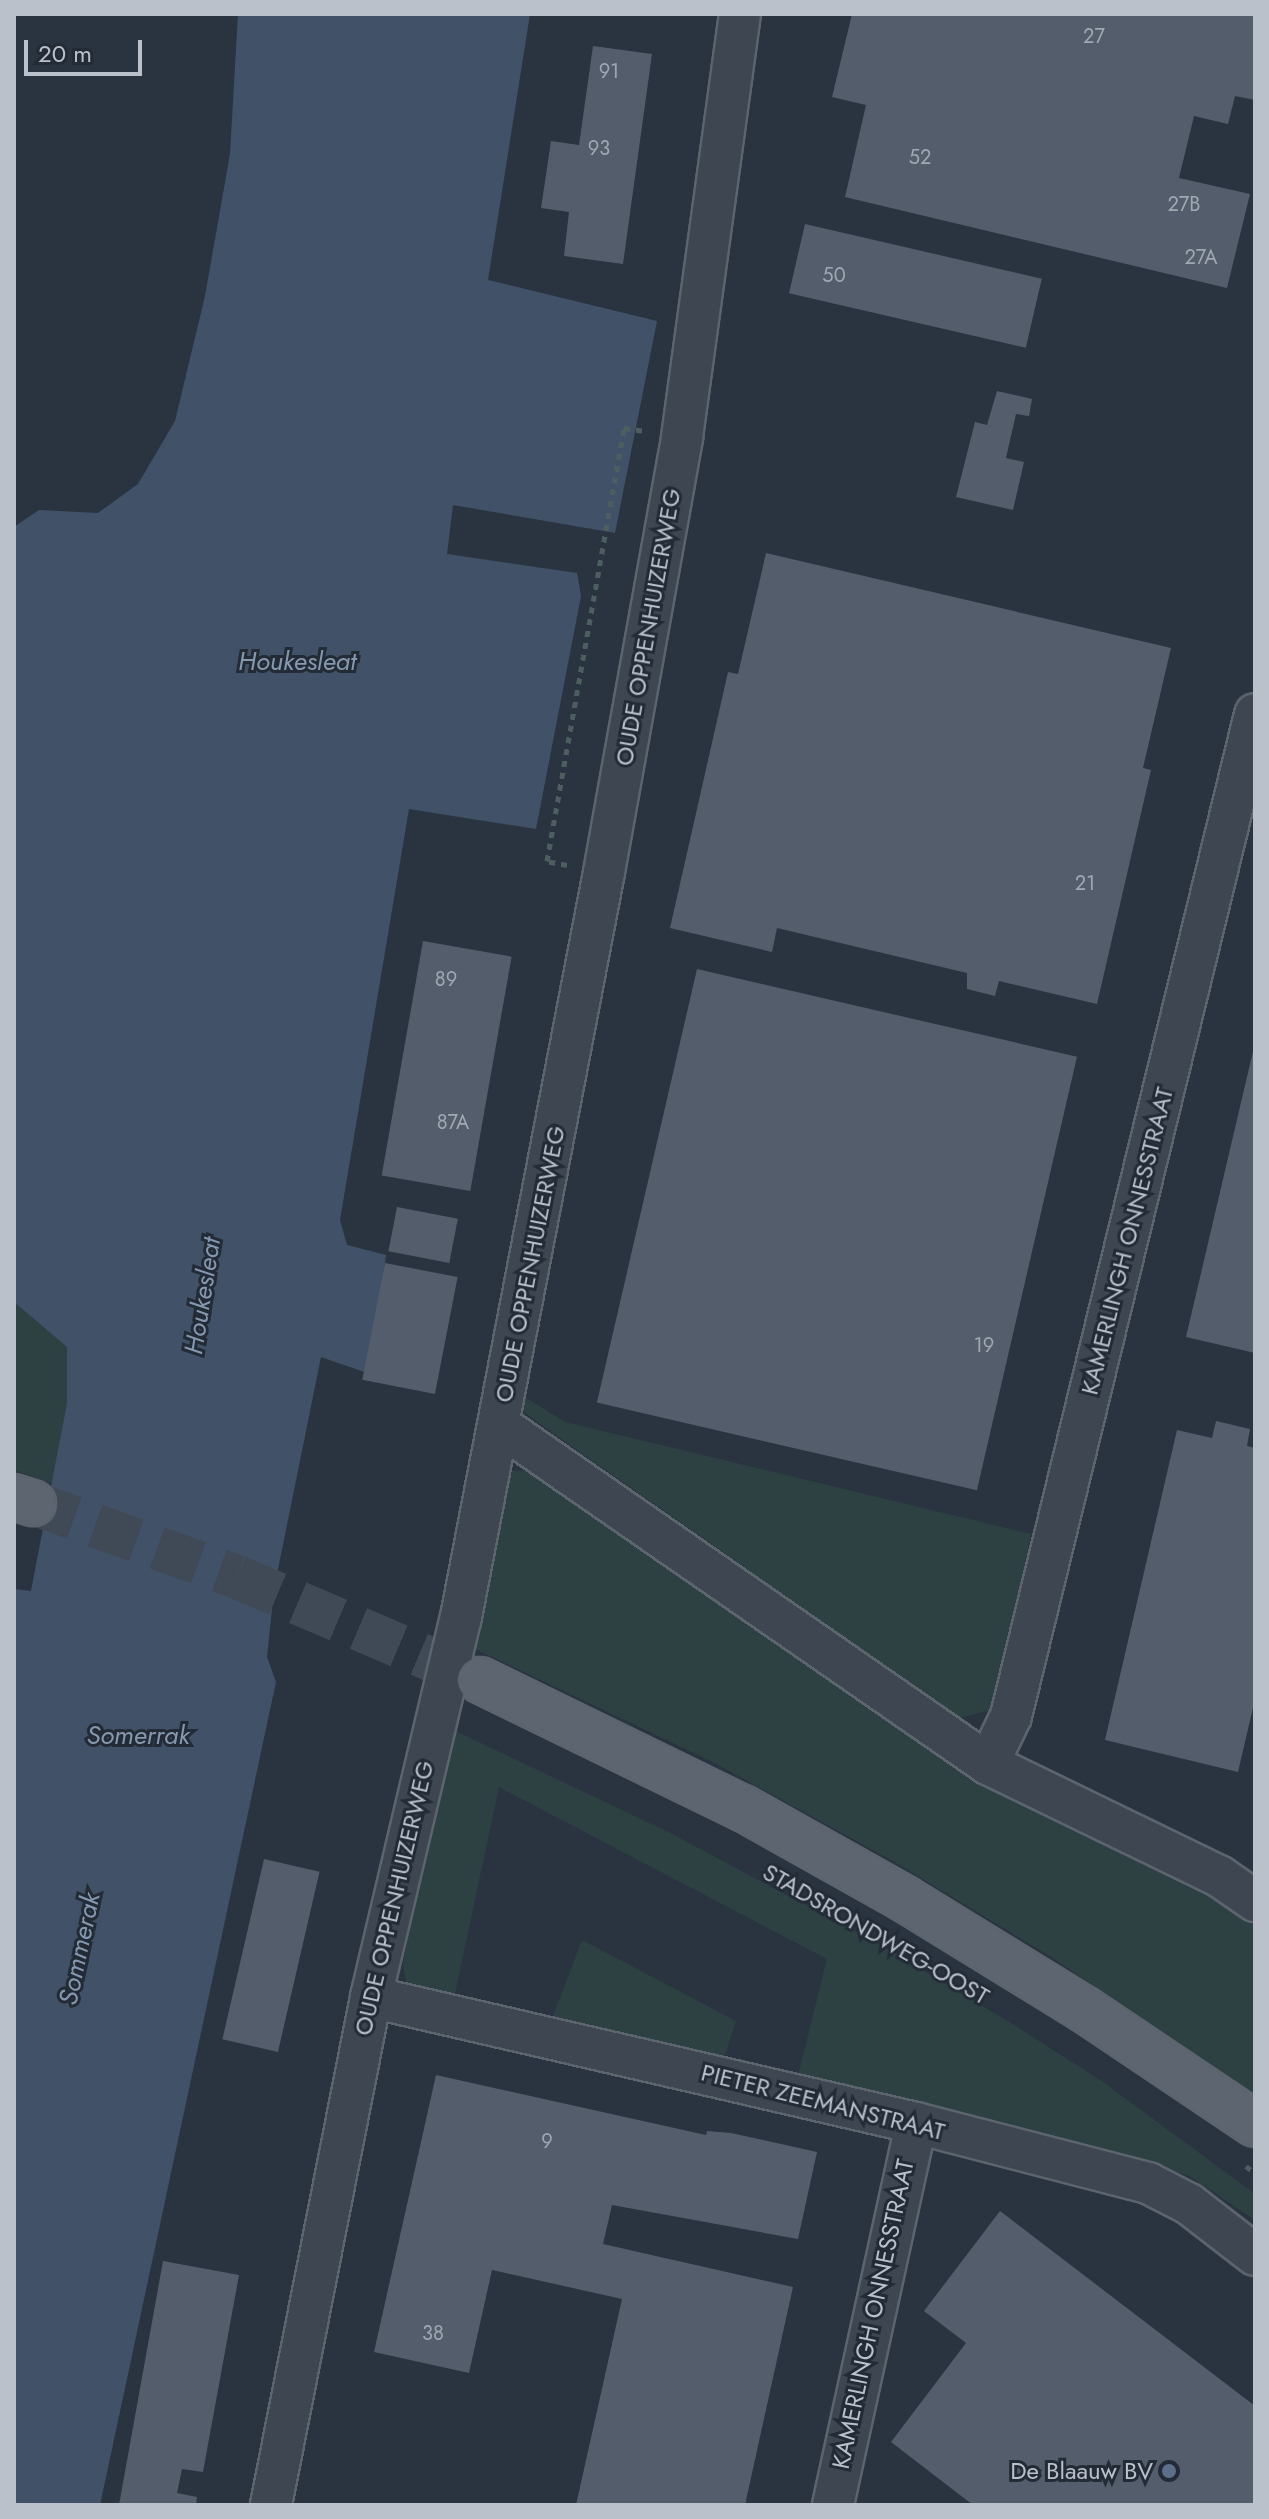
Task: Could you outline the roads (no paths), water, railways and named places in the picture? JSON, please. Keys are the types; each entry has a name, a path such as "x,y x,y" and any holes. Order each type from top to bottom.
{"main road":[{"name":"STADSRONDWEG-OOST","path":"480,1680 743,1808 905,1899 1084,2009 1249,2144"}],"street":[{"name":"OUDE OPPENHUIZERWEG","path":"271,2505 371,1997 461,1617 604,872 682,437 740,14"},
{"name":"KAMERLINGH ONNESSTRAAT","path":"988,1764 1011,1716 1255,714"},
{"path":"499,1425 988,1764 1219,1876 1255,1901"},
{"name":"PIETER ZEEMANSTRAAT","path":"371,1997 916,2123 1148,2183 1189,2204 1255,2255"},
{"name":"KAMERLINGH ONNESSTRAAT","path":"833,2505 916,2123"}],"water":[{"name":"Houkesleat","path":"238,14 530,14 488,280 657,321 615,533 453,505 447,554 577,573 581,596 536,829 409,809 340,1220 347,1245 386,1255 370,1374 321,1357 274,1589 267,1657 276,1682 100,2505 14,2505 14,1589 31,1591 67,1403 67,1347 14,1302 14,527 39,510 98,513 138,484 175,421 205,296 230,154"}],"tunnel":[{"path":"33,1503 237,1577 480,1680"}],"place":[{"name":"De Blaauw BV","path":"1169,2471"}],"water label":[{"name":"Somerrak","path":"138,1736"},
{"name":"Sommerak","path":"80,1949"}]}
